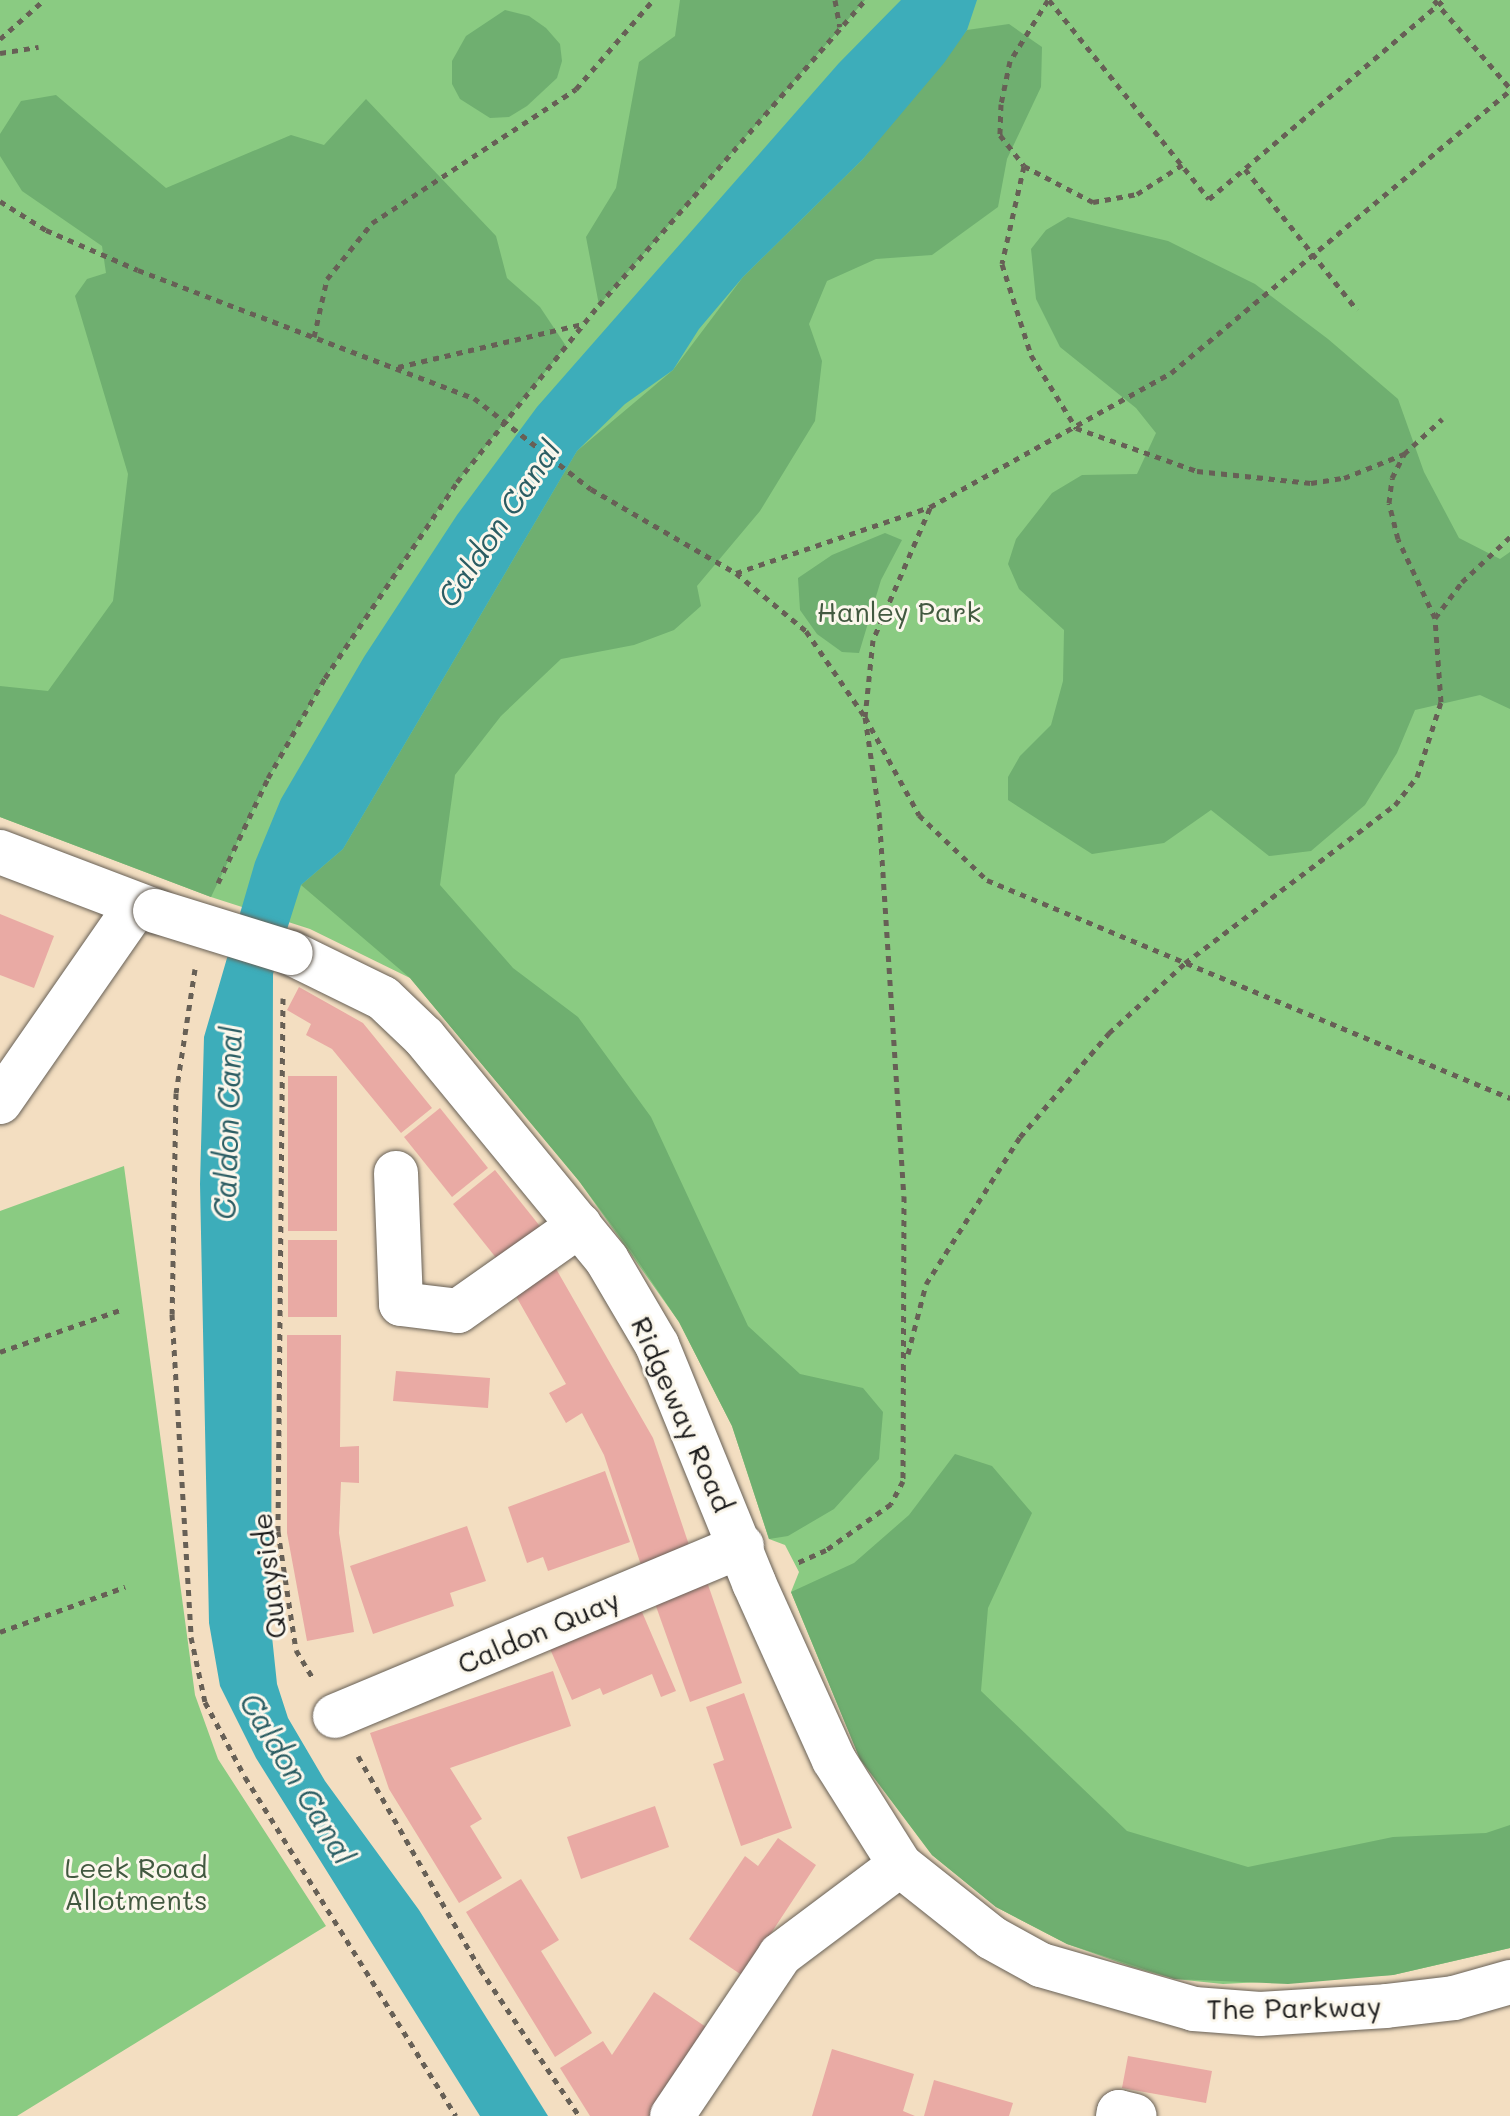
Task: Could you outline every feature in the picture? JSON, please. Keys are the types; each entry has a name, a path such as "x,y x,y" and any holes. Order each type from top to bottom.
{"street":[{"name":"Ridgeway Road","path":"0,852 146,908 291,953 383,998 424,1037 580,1225 657,1345 748,1565 834,1760 900,1865 992,1938"},
{"path":"0,1102 146,908"},
{"path":"396,1173 401,1304 458,1311 580,1225"},
{"name":"Caldon Quay","path":"335,1716 748,1565"},
{"path":"672,2116 780,1955 900,1865"},
{"name":"The Parkway","path":"992,1938 1041,1965 1194,2009 1260,2014 1370,2008 1454,1998 1510,1982"},
{"path":"1118,2116 1135,2116"}],"path":[{"path":"0,39 44,0"},
{"path":"314,337 327,279 372,223 576,89 653,0"},
{"path":"835,0 840,28"},
{"path":"216,887 268,778 325,678 457,482 584,324 865,0"},
{"path":"736,573 930,507 1171,373 1510,90 1439,2 1209,199 1182,165 1049,0 1010,61 1001,104 1000,135 1024,166 1093,202 1137,194 1182,165"},
{"path":"0,53 39,47"},
{"path":"1024,166 1002,264 1031,355 1076,428 1197,471 1311,483 1344,478 1404,454"},
{"path":"1245,169 1357,310"},
{"path":"0,201 46,230 138,270 474,398 591,489 736,573 806,631 865,717 919,815 987,880 1510,1098"},
{"path":"395,368 584,324"},
{"path":"907,1360 926,1284 1020,1137 1109,1033 1185,963 1395,805 1417,777 1441,702 1435,618 1398,539 1389,503 1392,478 1404,454 1442,419"},
{"path":"748,1565 826,1550 891,1504 903,1481 907,1360 892,994 879,812 865,717 873,640 930,507"},
{"path":"1435,618 1485,558 1510,537"},
{"name":"Quayside","path":"291,953 284,976 279,1078 278,1531 296,1650 480,1969 579,2116"},
{"path":"197,958 176,1093 172,1314 191,1637 205,1702 245,1777 456,2116"},
{"path":"0,1352 123,1309"},
{"path":"0,1632 125,1587"}],"green space":[{"name":"Hanley Park","path":"0,0 1510,0 1510,1948 1393,1975 1223,1984 1175,1979 1132,1967 1067,1944 996,1907 932,1855 860,1759 791,1592 799,1572 785,1545 769,1539 732,1426 679,1322 579,1181 410,978 310,929 211,897 0,817"},
{"path":"680,0 865,0 599,305 586,237 616,188 639,62 675,36"},
{"path":"505,10 529,16 546,28 560,44 562,61 557,78 527,106 509,117 490,118 460,99 452,84 452,61 466,36"},
{"path":"1009,24 1042,47 1041,87 1007,159 998,207 932,255 876,259 827,281 809,324 822,361 815,421 760,511 697,586 701,606 674,630 634,645 561,659 501,716 455,775 440,885 513,968 578,1017 651,1117 748,1326 800,1374 863,1388 883,1412 879,1459 834,1509 788,1536 769,1539 732,1426 679,1322 631,1251 579,1181 410,978 301,885 343,849 577,451 673,370 743,277 863,159 967,30"},
{"path":"56,95 166,188 291,135 324,145 366,99 496,236 507,278 540,307 566,346 457,482 325,678 268,778 211,897 0,817 0,686 48,691 113,601 128,474 75,296 87,279 106,273 102,246 22,191 0,156 0,134 21,101"},
{"path":"1068,217 1168,241 1255,284 1328,339 1398,399 1424,472 1459,538 1500,559 1510,552 1510,709 1480,695 1415,710 1397,753 1365,805 1311,851 1269,856 1211,810 1164,843 1092,854 1008,800 1008,777 1020,756 1051,725 1063,681 1064,630 1019,589 1008,564 1016,539 1052,493 1082,475 1137,474 1156,433 1136,408 1060,347 1036,299 1031,249 1046,230"},
{"path":"885,533 902,540 881,580 859,653 842,652 817,634 800,610 798,578 832,555"},
{"name":"Leek Road Allotments","path":"124,1166 195,1695 218,1759 326,1926 17,2116 0,2116 0,1211"},
{"path":"955,1454 992,1466 1032,1513 988,1608 981,1691 1127,1831 1248,1867 1393,1837 1486,1833 1510,1825 1510,1948 1393,1975 1288,1984 1175,1979 1067,1944 996,1907 932,1855 860,1759 791,1592 854,1563 909,1515"}],"water":[{"name":"Caldon Canal","path":"901,0 977,0 967,30 944,63 863,159 743,277 699,329 673,370 625,404 577,451 343,849 301,885 273,974 271,1627 277,1684 288,1718 325,1781 419,1910 548,2116 480,2116 256,1758 220,1686 209,1623 200,1184 204,1037 255,862 281,799 364,657 457,515 537,407 839,63"}],"building":[{"path":"0,914 54,936 34,988 0,975"},
{"path":"299,987 363,1023 432,1108 401,1133 332,1049 306,1035 311,1024 287,1010"},
{"path":"288,1076 337,1076 337,1231 288,1231"},
{"path":"440,1108 488,1168 452,1197 404,1137"},
{"path":"495,1170 547,1235 505,1269 453,1204"},
{"path":"288,1240 337,1240 337,1317 288,1317"},
{"path":"551,1260 653,1438 690,1548 641,1565 604,1455 582,1413 566,1423 549,1393 566,1384 509,1284"},
{"path":"287,1335 341,1335 340,1447 359,1446 359,1483 341,1482 339,1533 354,1632 307,1641 287,1533"},
{"path":"396,1371 490,1378 488,1408 393,1401"},
{"path":"605,1471 630,1542 548,1571 543,1557 527,1563 508,1507"},
{"path":"467,1526 486,1581 450,1593 454,1606 373,1634 350,1566"},
{"path":"705,1576 742,1683 690,1702 652,1595"},
{"path":"639,1605 676,1691 661,1697 652,1674 603,1695 600,1688 572,1700 548,1644"},
{"path":"553,1671 571,1726 450,1768 482,1819 470,1826 502,1878 459,1903 389,1789 370,1733"},
{"path":"744,1693 792,1828 741,1846 713,1764 724,1760 706,1707"},
{"path":"655,1806 669,1847 581,1879 567,1837"},
{"path":"778,1838 816,1865 743,1976 689,1939 745,1856 758,1866"},
{"path":"521,1879 559,1940 541,1951 592,2033 555,2057 466,1912"},
{"path":"654,1992 712,2031 654,2116 590,2116 560,2068 603,2041 612,2055"},
{"path":"832,2049 914,2074 903,2111 915,2116 812,2116"},
{"path":"1128,2056 1212,2071 1206,2103 1122,2088"},
{"path":"934,2080 1013,2103 1009,2116 924,2116"}]}
